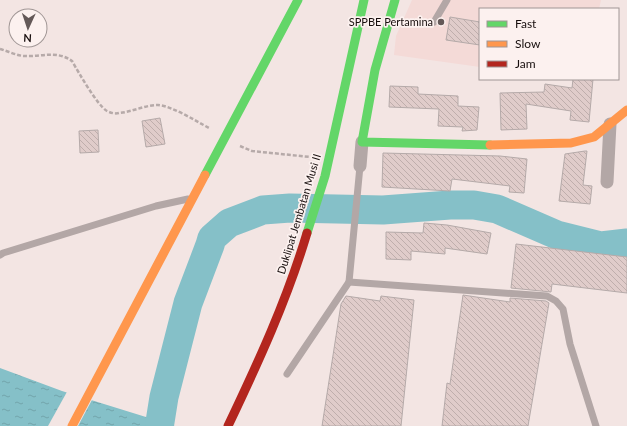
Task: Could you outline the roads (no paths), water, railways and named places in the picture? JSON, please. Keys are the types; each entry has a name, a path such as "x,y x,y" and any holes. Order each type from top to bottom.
{"main road":[{"path":"72,426 298,0"},
{"name":"Duklipat Jembatan Musi II","path":"228,426 254,372 282,306 306,238 325,176 364,0"},
{"path":"395,0 375,70 362,142 512,145 571,143 594,136 627,110"}],"street":[{"path":"607,182 610,124"},
{"path":"360,166 362,142"}],"lane":[{"path":"434,22 447,0"},
{"path":"286,374 349,282 360,166"},
{"path":"0,255 3,252 156,206 192,198"},
{"path":"349,282 547,296 556,300 563,309 570,344 596,426"}],"water":[{"path":"0,368 62,391 175,426 0,426"}],"waterway":[{"path":"160,422 164,397 188,303 212,238 229,223 263,210 290,208 383,210 450,205 474,205 497,209 557,235 601,246 627,243"}],"place":[{"name":"SPPBE Pertamina","path":"441,22"}]}
